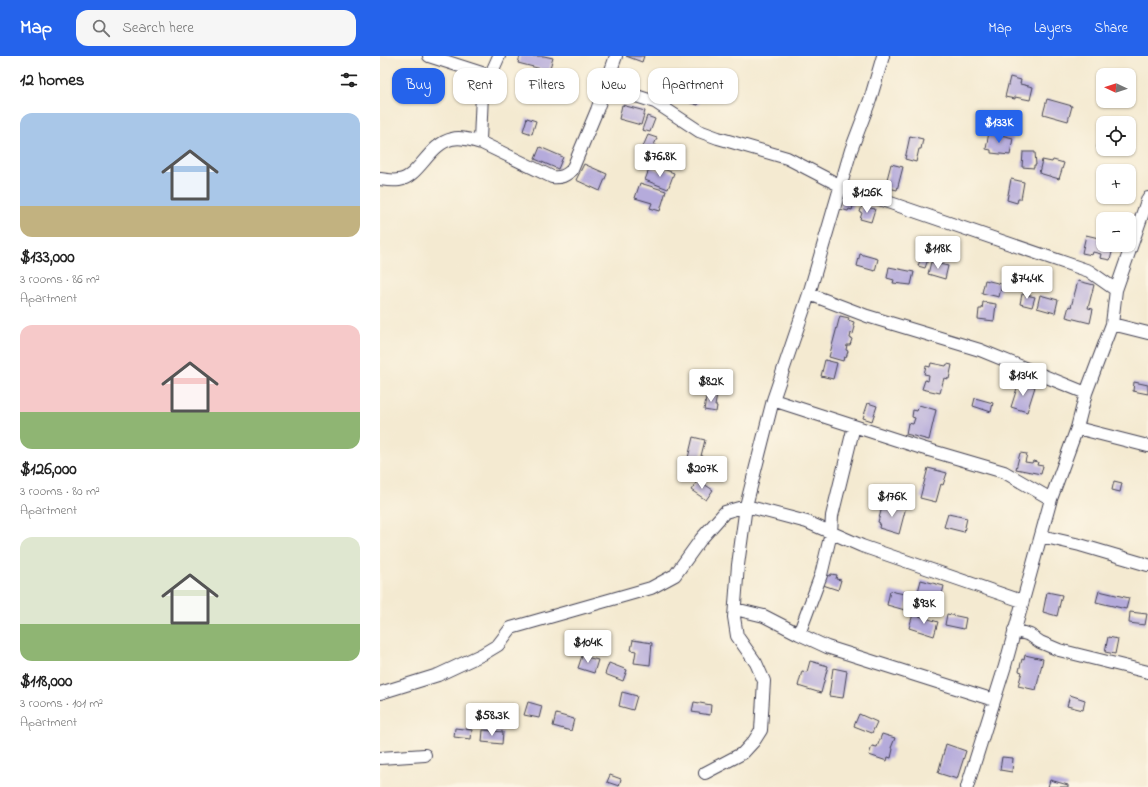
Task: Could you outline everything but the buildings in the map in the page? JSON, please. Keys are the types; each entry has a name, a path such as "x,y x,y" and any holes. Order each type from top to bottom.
{"street":[{"path":"429,56 466,68"},
{"path":"494,68 499,56"},
{"path":"612,68 616,56"},
{"path":"705,773 743,753 761,730 764,681 756,662 737,636 734,617 738,565 746,506 773,400 809,294 851,150 870,100 883,56"},
{"path":"640,97 655,102 699,131 787,158 841,186 1089,271 1116,290"},
{"path":"482,104 480,140 482,143"},
{"path":"380,179 399,180 410,175 435,148 452,138 464,138 482,143 552,177 559,178 572,170 599,104"},
{"path":"967,787 1005,666 1051,499 1078,428 1086,393 1112,324 1116,290 1145,220 1148,198"},
{"path":"809,294 867,316 980,350 1086,393"},
{"path":"1112,324 1148,333"},
{"path":"773,400 1004,472 1051,499"},
{"path":"799,634 821,575 831,533 832,516 854,426"},
{"path":"1078,428 1148,446"},
{"path":"380,692 438,675 483,654 498,645 511,628 651,588 675,575 701,539 725,512 746,506 807,522 862,546 1022,601"},
{"path":"1041,536 1087,547 1148,566"},
{"path":"735,609 764,616 827,647 994,700"},
{"path":"1014,630 1030,635 1040,642 1059,650 1148,672"},
{"path":"380,758 425,755"}]}
